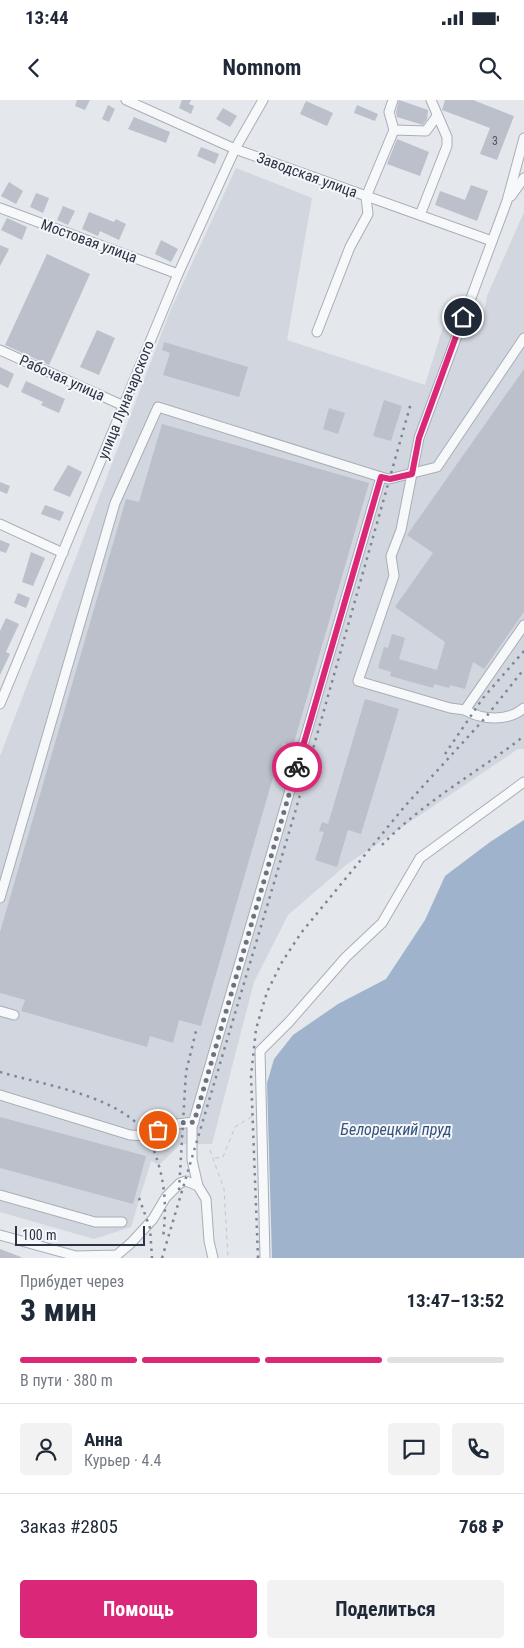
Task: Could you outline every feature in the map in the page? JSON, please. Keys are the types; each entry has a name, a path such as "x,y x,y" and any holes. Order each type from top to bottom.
{"street":[{"name":"Заводская улица","path":"126,100 235,148 366,197 492,241"},
{"name":"улица Луначарского","path":"0,704 4,685 63,553 178,274 235,148 263,100"},
{"path":"317,332 350,247 368,214 366,197 394,130 389,112 394,100"},
{"path":"420,215 447,146 447,137 431,100"},
{"path":"394,130 426,131 437,116"},
{"path":"524,138 507,201 429,406 419,438 401,530 391,556 394,576 358,681 486,717 502,718 519,712 524,708"},
{"path":"507,201 524,178"},
{"name":"Мостовая улица","path":"1,211 178,274"},
{"path":"0,898 115,503 158,407 390,479 437,467 524,338"},
{"name":"Рабочая улица","path":"0,350 124,406"},
{"path":"213,1258 208,1241 206,1199 198,1186 192,1160 194,1122 381,477"},
{"path":"0,524 63,553"},
{"path":"465,710 524,625"},
{"path":"265,1258 260,1114 260,1051 289,1022 346,958 382,923 420,858 524,782"},
{"path":"0,1011 14,1016"},
{"path":"0,1095 130,1135 148,1136 168,1124 194,1122"},
{"path":"0,1234 76,1256 116,1256 132,1243 149,1224 166,1198 180,1183 186,1181 198,1186"},
{"path":"0,1194 95,1222 122,1222"}],"path":[{"path":"214,1159 223,1157 235,1128 260,1114"},
{"path":"210,1150 224,1189 228,1258"}],"shaded area":[{"path":"236,168 312,198 287,340 425,385 446,317 482,324 487,296 524,212 524,749 518,749 346,865 288,915 254,982 212,1144 181,1144 159,1165 151,1161 131,1227 94,1239 0,1212 0,756 171,309"}],"water":[{"name":"Белорецкий пруд","path":"524,820 524,1258 272,1258 267,1083 274,1059 293,1035 338,1004 386,979 425,920 445,876 490,842"}],"building":[{"path":"77,100 90,100 85,110 75,106"},
{"path":"182,100 191,100 189,104 194,106 191,114 179,108"},
{"path":"399,100 428,110 427,119 423,125 397,117 396,112"},
{"path":"445,100 473,100 514,116 497,160 480,154 490,128 442,110"},
{"path":"306,101 333,113 327,126 300,114"},
{"path":"108,105 115,109 109,122 102,119"},
{"path":"357,105 378,114 375,121 354,113"},
{"path":"223,108 237,116 230,127 216,119"},
{"path":"134,117 170,132 166,143 128,129"},
{"path":"397,139 429,152 420,176 387,164"},
{"path":"201,147 219,154 215,164 197,156"},
{"path":"9,182 23,191 16,204 1,196"},
{"path":"471,185 488,191 477,221 435,205 440,191 465,200"},
{"path":"36,193 49,198 43,213 30,207"},
{"path":"63,206 75,211 68,225 57,220"},
{"path":"89,212 114,222 116,219 126,224 119,240 100,231 98,236 82,229"},
{"path":"7,218 27,227 22,240 1,230"},
{"path":"161,240 178,249 171,262 155,254"},
{"path":"0,245 9,249 0,266"},
{"path":"47,254 90,274 49,365 5,345"},
{"path":"97,330 115,338 99,375 80,367"},
{"path":"164,342 248,367 239,397 163,375 170,353 162,350"},
{"path":"0,367 14,374 8,388 0,384"},
{"path":"524,369 524,612 484,669 473,662 465,689 450,685 449,688 434,684 433,688 390,676 391,672 378,668 384,647 388,648 392,634 405,638 399,659 437,670 445,642 395,607 433,553 407,535"},
{"path":"26,381 65,399 59,413 41,405 43,402 21,392"},
{"path":"384,400 402,406 391,441 373,436"},
{"path":"329,408 345,413 338,434 323,429"},
{"path":"162,424 369,483 293,746 283,743 201,1026 179,1020 173,1043 150,1036 147,1047 21,1011 25,1000 0,993 0,932 126,499 139,502"},
{"path":"68,465 82,472 70,497 53,490"},
{"path":"0,482 10,486 7,494 0,491"},
{"path":"45,505 64,512 60,521 41,514"},
{"path":"0,540 10,544 6,553 0,551"},
{"path":"31,552 45,558 33,586 22,582"},
{"path":"18,593 30,598 26,608 14,603"},
{"path":"6,618 19,624 6,652 10,654 0,675 0,631"},
{"path":"365,699 399,709 361,834 348,830 337,867 315,860 324,832 319,831 322,822 328,824"},
{"path":"0,1117 146,1156 133,1204 0,1168"},
{"path":"0,1249 21,1257 21,1258 0,1258"}],"railway":[{"path":"162,1258 296,809 411,403"},
{"path":"445,754 483,698 524,651"},
{"path":"258,1258 251,1076 256,1029 267,992 282,962 301,933 405,806 486,717 524,669"},
{"path":"382,845 398,829 433,801 524,736"},
{"path":"179,1190 186,1072 196,1031"},
{"path":"0,1072 87,1096 119,1111 138,1125 153,1147 163,1184 165,1202 163,1238"},
{"path":"139,1198 150,1228 152,1258"}],"way so far":[{"path":"158,1130 168,1124 182,1121 194,1122 297,767"}],"route":[{"path":"297,767 381,477 390,479 412,474 419,438 429,406 463,317"}]}
